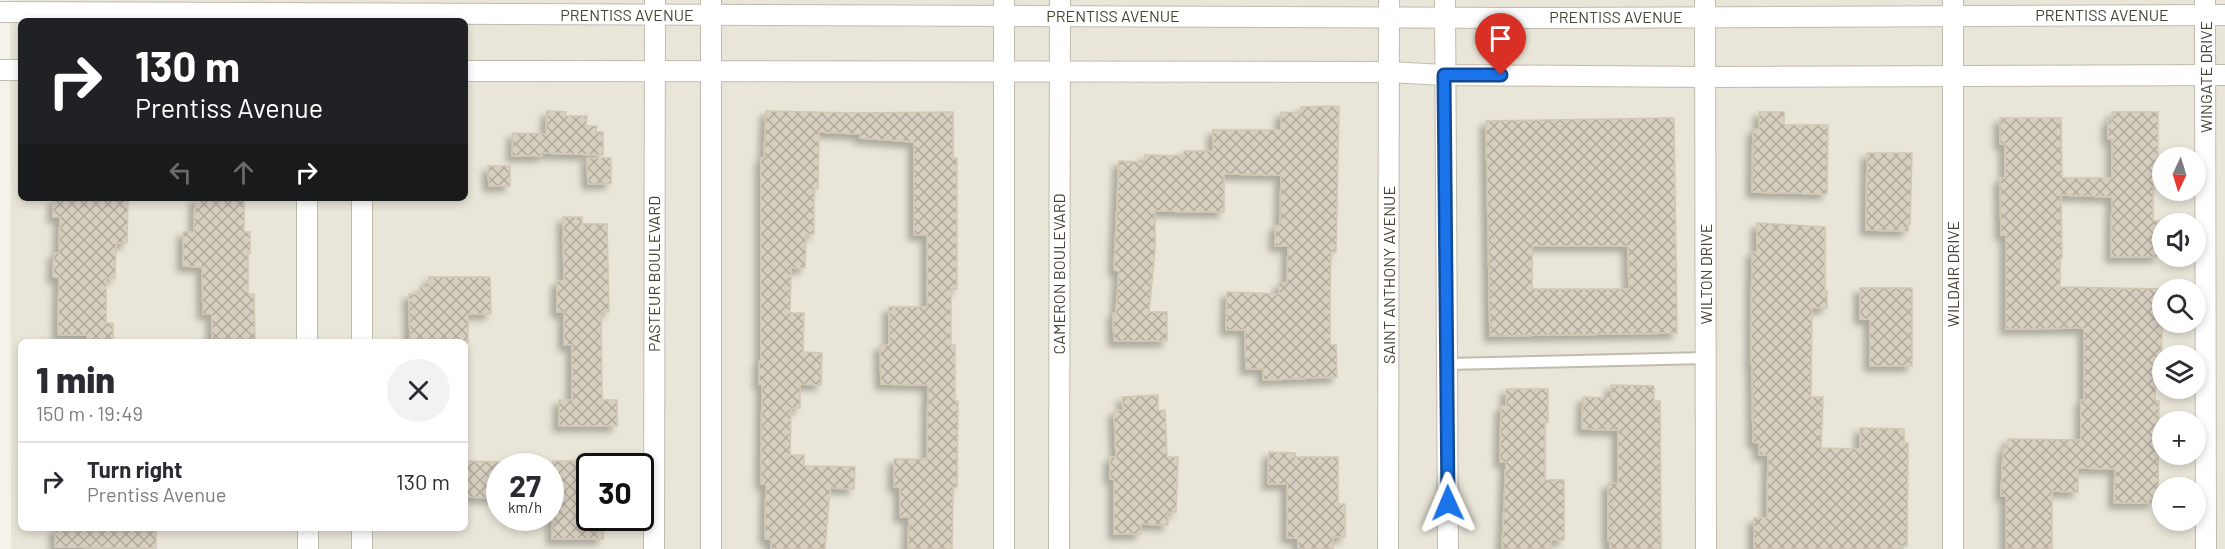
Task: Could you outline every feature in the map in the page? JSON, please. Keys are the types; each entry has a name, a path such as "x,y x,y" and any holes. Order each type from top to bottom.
{"street":[{"name":"PRENTISS AVENUE","path":"0,12 362,12 655,7 1445,9 2205,7 2225,15"},
{"name":"PASTEUR BOULEVARD","path":"654,549 655,7"},
{"name":"WINGATE DRIVE","path":"2205,7 2216,75 2206,549"},
{"path":"711,8 711,549"},
{"path":"1004,8 1004,549"},
{"name":"CAMERON BOULEVARD","path":"1059,549 1060,8"},
{"name":"WILTON DRIVE","path":"1705,8 1707,77 1706,549"},
{"name":"WILDAIR DRIVE","path":"1953,8 1953,549"},
{"name":"SAINT ANTHONY AVENUE","path":"1388,549 1389,9"},
{"path":"1445,9 1448,549"},
{"path":"0,70 18,70"},
{"path":"468,71 1389,72 1444,75 1707,77 2216,75"},
{"path":"307,201 308,339"},
{"path":"362,201 362,339"},
{"path":"308,531 308,549"},
{"path":"362,531 362,549"}],"lane":[{"path":"1447,364 1706,358"}],"shaded area":[{"path":"10,0 2225,0 2225,549 11,549"}],"building":[{"path":"1339,106 1336,252 1331,252 1330,295 1330,345 1336,345 1337,377 1263,380 1263,369 1246,369 1245,330 1226,330 1227,292 1279,294 1279,283 1287,283 1288,246 1275,246 1275,226 1280,226 1281,175 1224,174 1224,212 1155,211 1155,250 1149,312 1167,312 1167,341 1114,341 1113,313 1116,313 1119,271 1114,270 1119,161 1144,162 1145,155 1184,156 1184,151 1213,151 1213,130 1281,130 1281,112 1301,113 1301,107"},
{"path":"547,111 566,112 565,116 587,116 586,126 597,126 596,132 603,132 603,155 542,153 542,156 512,156 513,133 546,134"},
{"path":"766,111 953,112 953,158 957,158 957,289 951,289 951,345 955,345 955,401 958,401 957,487 953,487 952,549 908,549 909,517 900,517 900,487 894,487 894,459 927,459 928,385 881,384 880,345 889,345 889,307 927,307 927,235 914,235 914,142 860,138 860,134 819,132 818,189 814,189 814,234 806,234 805,268 791,268 790,313 804,313 803,352 822,353 821,385 800,384 800,408 791,408 790,455 804,455 804,466 855,467 854,489 830,488 825,549 771,549 771,539 765,539 766,484 761,484 762,384 759,384 759,361 761,361 761,158 764,158"},
{"path":"1759,112 1784,112 1784,125 1828,125 1827,194 1752,192 1753,129 1759,129"},
{"path":"2112,112 2158,112 2158,147 2152,147 2152,257 2111,257 2112,197 2061,195 2060,287 2152,289 2152,333 2162,333 2162,345 2152,345 2152,399 2159,401 2159,411 2152,411 2152,465 2158,465 2158,477 2152,477 2152,503 2114,503 2115,469 2078,468 2078,492 2052,491 2052,549 2006,549 2006,496 2001,496 2004,448 2007,448 2008,439 2081,440 2081,400 2084,400 2084,328 2006,329 2006,235 2001,235 2000,178 2005,178 2005,144 2000,144 2000,118 2061,118 2062,178 2112,178 2112,139 2108,139 2108,120 2112,120"},
{"path":"1674,118 1677,333 1490,336 1486,121","holes":["1532,246 1628,246 1629,289 1532,289"]},
{"path":"1867,153 1912,153 1908,231 1866,230"},
{"path":"587,158 611,158 611,183 588,184"},
{"path":"488,166 510,166 510,186 489,186"},
{"path":"54,201 128,201 127,243 116,243 115,278 106,278 106,323 113,323 113,339 87,339 87,335 58,335 59,277 53,277 54,253 59,253 60,217 53,217"},
{"path":"195,201 244,201 244,232 250,232 248,294 254,294 255,339 212,339 212,314 203,314 202,267 183,266 183,232 194,232"},
{"path":"563,217 582,217 582,224 607,224 609,312 601,312 602,400 617,400 617,426 559,426 559,400 572,400 572,345 564,345 564,312 557,312 557,281 564,281"},
{"path":"1757,223 1825,227 1827,308 1812,308 1811,397 1823,397 1821,448 1860,449 1860,428 1904,429 1904,443 1908,443 1907,546 1900,546 1901,549 1754,549 1754,518 1767,518 1768,455 1759,455 1759,443 1753,442 1752,252 1757,252"},
{"path":"429,277 490,277 491,314 468,314 468,339 410,339 409,294 420,294 420,287 430,287"},
{"path":"1860,288 1912,288 1912,366 1870,366 1870,319 1860,319"},
{"path":"1611,385 1654,386 1654,401 1660,401 1661,549 1610,549 1608,483 1618,483 1618,430 1582,429 1583,397 1611,398"},
{"path":"1506,389 1548,389 1548,422 1545,422 1545,480 1564,480 1564,540 1551,540 1551,549 1502,549 1506,462 1500,462 1501,406 1506,406"},
{"path":"1158,395 1158,411 1165,410 1167,457 1178,457 1176,512 1168,512 1168,525 1141,524 1141,534 1114,534 1114,479 1110,479 1110,457 1116,457 1114,411 1123,410 1122,397"},
{"path":"1269,452 1295,453 1295,457 1338,457 1338,504 1345,504 1345,537 1333,537 1333,549 1298,549 1298,538 1287,538 1287,484 1268,484"},
{"path":"468,461 486,462 486,498 468,497"},
{"path":"564,461 576,461 576,531 603,531 603,539 552,539 552,531 564,531"},
{"path":"55,531 156,531 156,548 55,547"}],"route":[{"path":"1448,503 1444,75 1501,75"}]}
